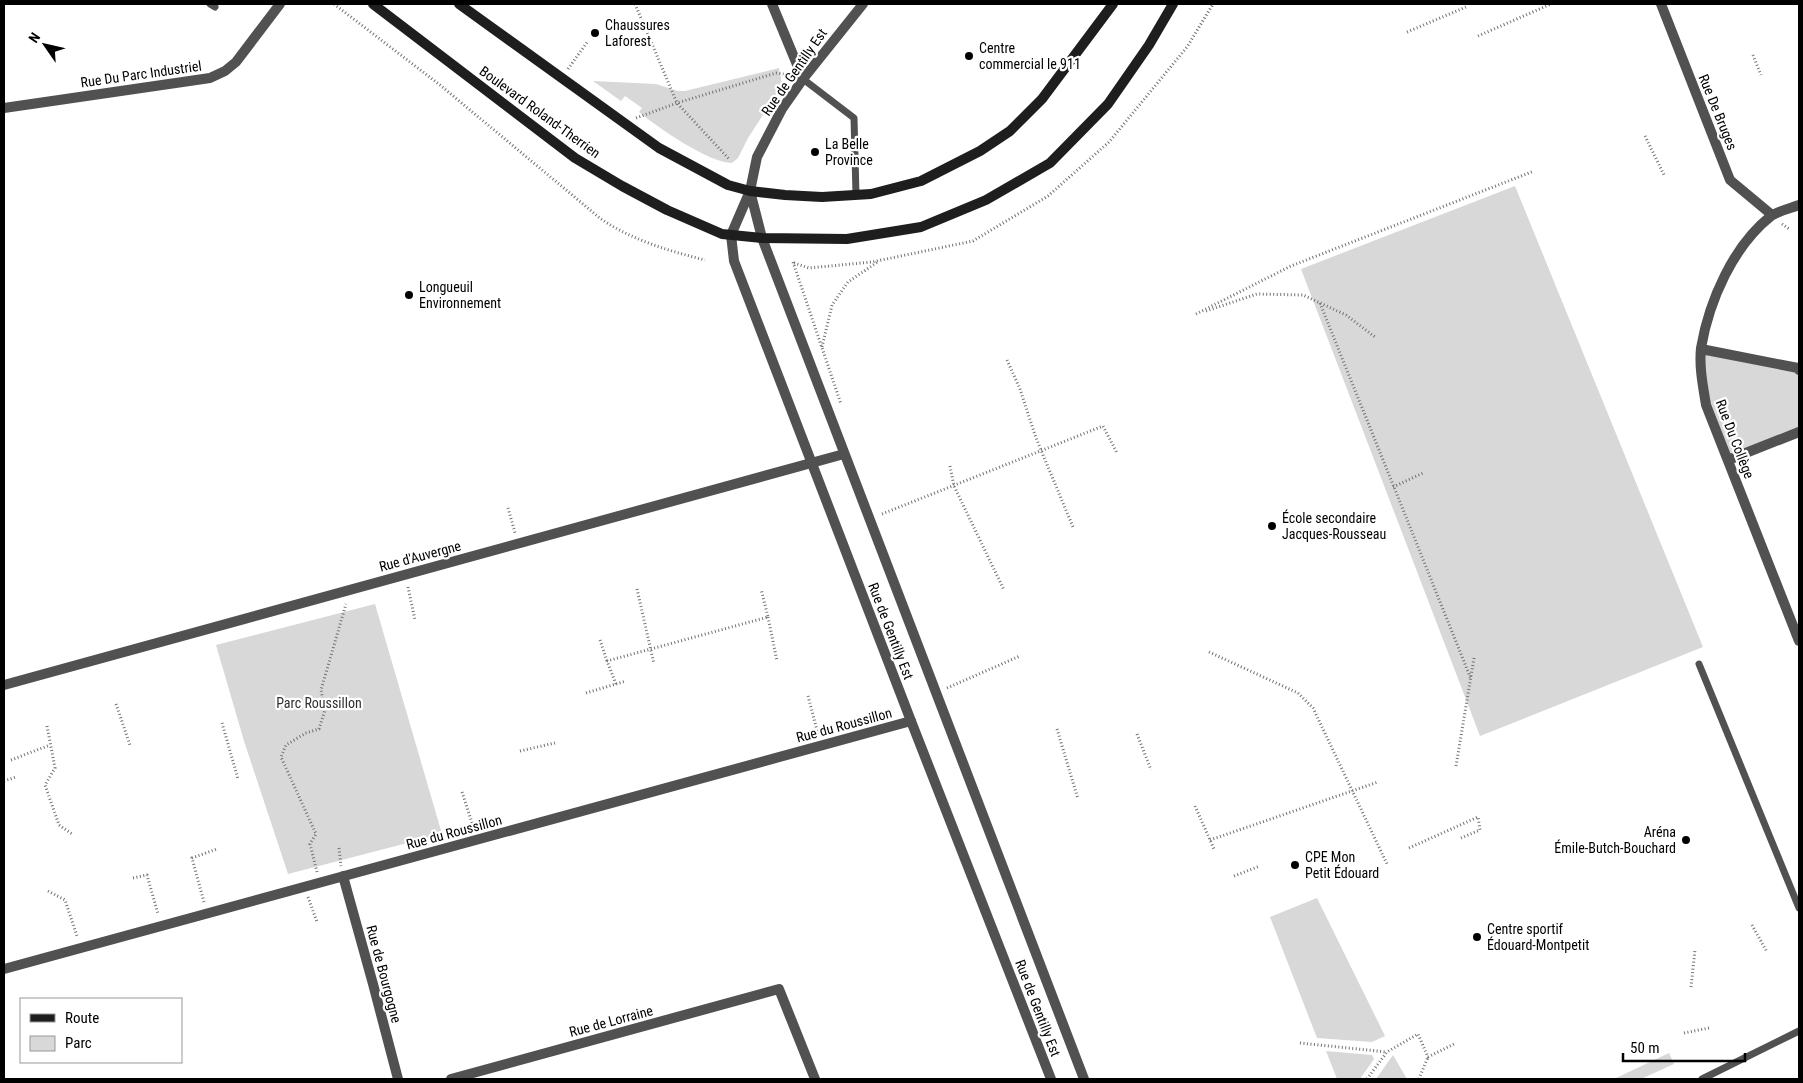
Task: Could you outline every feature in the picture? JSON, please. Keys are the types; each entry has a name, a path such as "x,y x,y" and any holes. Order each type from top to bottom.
{"main road":[{"name":"Boulevard Roland-Therrien","path":"373,4 575,158 666,210 722,234 762,238 847,239 921,227 986,200 1050,163 1108,104 1149,45 1174,4"},
{"path":"459,4 659,148 728,185 750,191 794,196 871,194 921,181 980,151 1010,131 1042,99 1114,4"}],"street":[{"name":"Rue Du Parc Industriel","path":"4,108 210,78 225,71 236,62 280,4"},
{"path":"772,4 803,79"},
{"name":"Rue de Gentilly Est","path":"862,4 782,109 757,157 750,191 731,235 734,261 1051,1079"},
{"name":"Rue De Bruges","path":"1661,4 1730,180 1772,215"},
{"name":"Rue de Gentilly Est","path":"750,191 762,238 1084,1079"},
{"path":"1772,215 1799,205"},
{"name":"Rue Du Collège","path":"1772,215 1742,246 1713,300 1701,349 1701,372 1706,405 1796,624 1799,640"},
{"path":"1701,349 1798,368 1799,370"},
{"path":"1728,460 1799,432"},
{"name":"Rue d'Auvergne","path":"4,685 844,454"},
{"name":"Rue du Roussillon","path":"4,969 911,721"},
{"name":"Rue de Bourgogne","path":"343,876 398,1079"},
{"name":"Rue de Lorraine","path":"451,1079 779,989 815,1079"}],"lane":[{"path":"803,79 854,118 856,194"},
{"path":"1699,664 1799,908"},
{"path":"1702,1079 1799,1031"}],"path":[{"path":"334,4 440,85 601,219 615,228 649,243 676,253 705,260"},
{"path":"635,4 677,103 730,160"},
{"path":"1478,36 1551,4"},
{"path":"1407,32 1466,7"},
{"path":"561,78 588,41"},
{"path":"1753,55 1761,75"},
{"path":"623,122 677,103 776,73 803,79"},
{"path":"1645,136 1664,175"},
{"path":"1375,337 1346,316 1303,295 1257,294 1196,314 1291,266 1534,171"},
{"path":"822,348 832,305 848,282 881,260"},
{"path":"1320,303 1470,679"},
{"path":"1007,360 1073,527"},
{"path":"869,518 1103,426 1117,453"},
{"path":"950,466 954,486 1004,590"},
{"path":"1393,487 1423,473"},
{"path":"508,508 519,544"},
{"path":"405,574 415,620"},
{"path":"637,589 654,664"},
{"path":"761,589 777,662"},
{"path":"320,883 310,844 316,834 281,757 286,745 306,733 319,728 325,710 321,690 350,590"},
{"path":"607,660 768,617"},
{"path":"600,640 616,684"},
{"path":"1209,652 1298,693 1313,708 1387,864"},
{"path":"937,694 1020,656"},
{"path":"1456,766 1474,658"},
{"path":"586,693 626,681"},
{"path":"808,696 820,746"},
{"path":"116,704 130,745"},
{"path":"222,723 238,779"},
{"path":"47,726 55,768 45,785 59,825 72,834"},
{"path":"1057,729 1078,799"},
{"path":"1137,734 1151,770"},
{"path":"520,751 554,743"},
{"path":"11,760 50,745"},
{"path":"4,780 16,777"},
{"path":"1210,840 1378,782"},
{"path":"462,792 477,840"},
{"path":"1195,806 1214,849"},
{"path":"1408,848 1478,817 1480,830 1461,838"},
{"path":"207,914 192,858 216,849"},
{"path":"1234,876 1260,866"},
{"path":"133,878 147,875 161,926"},
{"path":"305,887 317,922"},
{"path":"48,891 65,900 82,948"},
{"path":"1752,925 1767,952"},
{"path":"1691,987 1694,950"},
{"path":"1684,1033 1710,1028"},
{"path":"1368,1079 1387,1052 1418,1034 1428,1057"},
{"path":"1300,1043 1387,1052"},
{"path":"1420,1078 1428,1057 1454,1044"}],"green space":[{"path":"779,68 782,84 748,138 738,158 732,163 697,151 639,112 642,108 625,96 621,101 593,81 656,84 678,91 685,91"},
{"path":"1515,186 1703,647 1480,736 1301,269"},
{"path":"1701,349 1799,370 1799,432 1728,460 1706,405"},
{"name":"Parc Roussillon","path":"375,604 442,834 288,874 244,741 216,645"},
{"path":"1317,898 1385,1036 1372,1042 1317,1038 1270,917"},
{"path":"1326,1051 1372,1055 1374,1059 1360,1079 1337,1079"},
{"path":"1669,1053 1674,1064 1641,1079 1614,1079"},
{"path":"1393,1055 1407,1079 1376,1079"}],"place":[{"name":"Chaussures Laforest","path":"595,33"},
{"name":"Centre commercial le 911","path":"969,56"},
{"name":"La Belle Province","path":"815,152"},
{"name":"Longueuil Environnement","path":"409,295"},
{"name":"École secondaire Jacques-Rousseau","path":"1272,526"},
{"name":"Aréna Émile-Butch-Bouchard","path":"1686,840"},
{"name":"CPE Mon Petit Édouard","path":"1295,865"},
{"name":"Centre sportif Édouard-Montpetit","path":"1477,937"}]}
